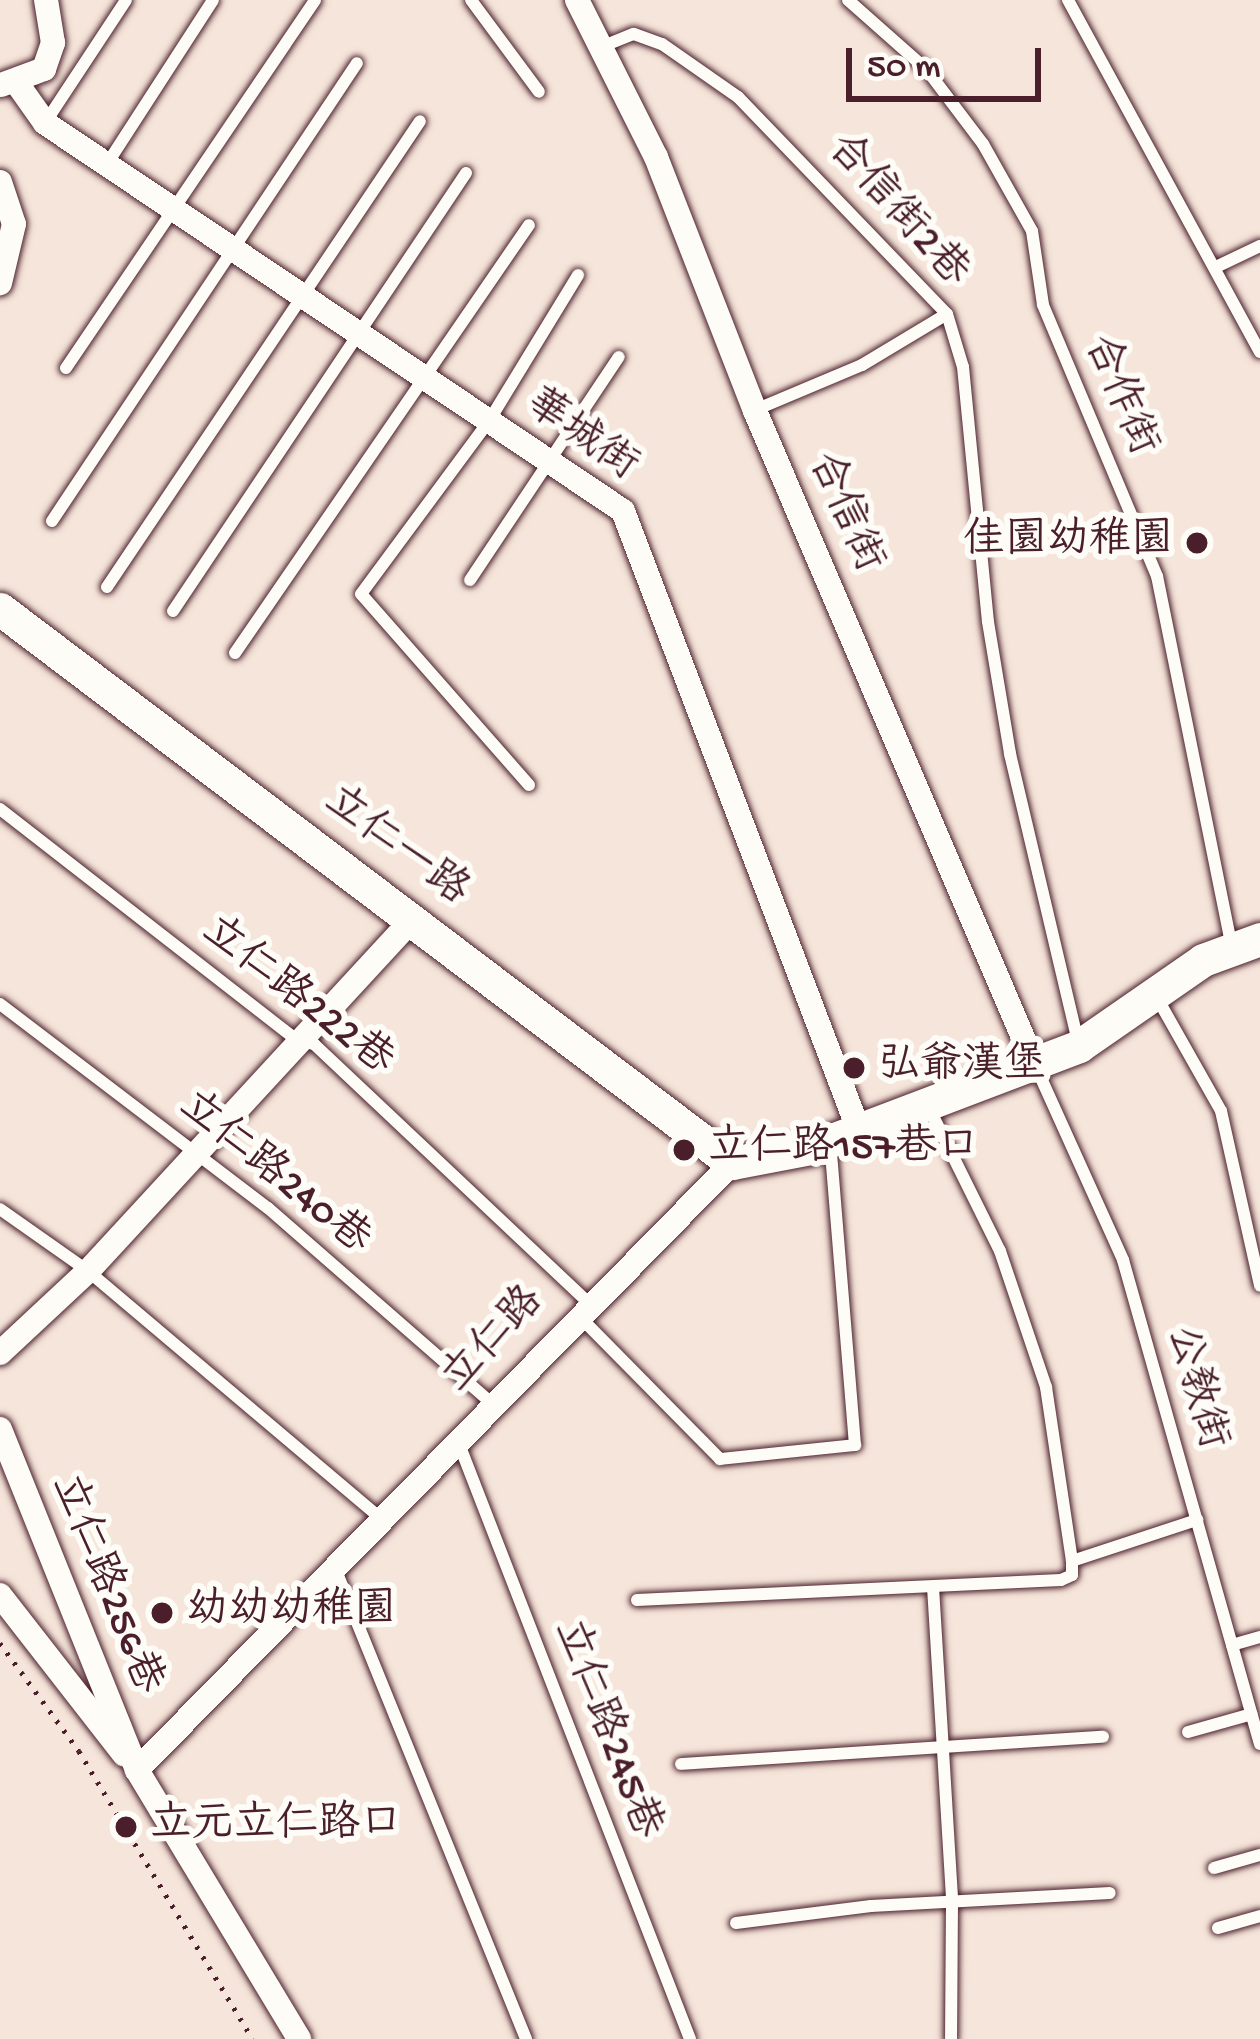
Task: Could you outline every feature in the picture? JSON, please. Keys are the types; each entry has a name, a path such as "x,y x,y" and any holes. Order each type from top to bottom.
{"street":[{"path":"8,84 44,69 53,43 46,0"},
{"name":"合信街","path":"577,0 656,158 754,411 1033,1060"},
{"name":"華城街","path":"8,84 45,123 623,511 844,1137"},
{"path":"0,182 14,224 0,283"},
{"name":"立仁一路","path":"0,609 733,1162"},
{"path":"0,1353 88,1271 295,1039 414,918"},
{"path":"733,1162 844,1137 1079,1046 1155,994 1246,942"},
{"name":"立仁路","path":"137,1770 338,1573 585,1310 733,1162"},
{"name":"立仁路256巷","path":"0,1429 137,1770"},
{"path":"0,1595 137,1770 299,2039"}],"lane":[{"path":"45,123 126,0"},
{"path":"107,164 213,0"},
{"path":"66,368 315,0"},
{"path":"471,0 539,92"},
{"name":"合作街","path":"848,0 927,70 983,144 1032,231 1043,305 1157,576 1246,942"},
{"path":"1068,0 1218,266 1260,352"},
{"name":"合信街2巷","path":"600,47 634,34 662,44 738,97 947,314 963,367 988,622 1010,754 1079,1046"},
{"path":"52,520 357,63"},
{"path":"107,586 420,121"},
{"path":"173,611 466,173"},
{"path":"235,653 530,225"},
{"path":"1218,266 1260,246"},
{"path":"530,785 362,594 489,421 578,274"},
{"path":"754,411 862,365 947,314"},
{"path":"470,580 619,357"},
{"name":"立仁路222巷","path":"0,809 295,1039 336,1064 585,1310 720,1459 855,1445 844,1137"},
{"path":"1155,994 1221,1111 1260,1286"},
{"name":"立仁路240巷","path":"0,1004 194,1151 497,1408"},
{"name":"公教街","path":"1033,1060 1123,1259 1259,1739"},
{"path":"637,1600 1061,1580 1072,1575 1046,1387 1000,1252 928,1105"},
{"path":"0,1208 88,1271 384,1520"},
{"name":"立仁路245巷","path":"459,1444 689,2039"},
{"path":"1072,1561 1197,1520"},
{"path":"338,1573 526,2039"},
{"path":"933,1587 952,1902 951,2039"},
{"path":"1232,1645 1260,1637"},
{"path":"1188,1732 1252,1714"},
{"path":"681,1764 943,1744 1103,1738"},
{"path":"1214,1868 1260,1855"},
{"path":"736,1923 952,1902 1110,1893"},
{"path":"1218,1928 1260,1916"}],"path":[{"path":"0,1643 79,1751 253,2039"}],"place":[{"name":"佳園幼稚園","path":"1197,543"},
{"name":"弘爺漢堡","path":"854,1068"},
{"name":"立仁路157巷口","path":"684,1150"},
{"name":"幼幼幼稚園","path":"162,1613"},
{"name":"立元立仁路口","path":"126,1827"}]}
